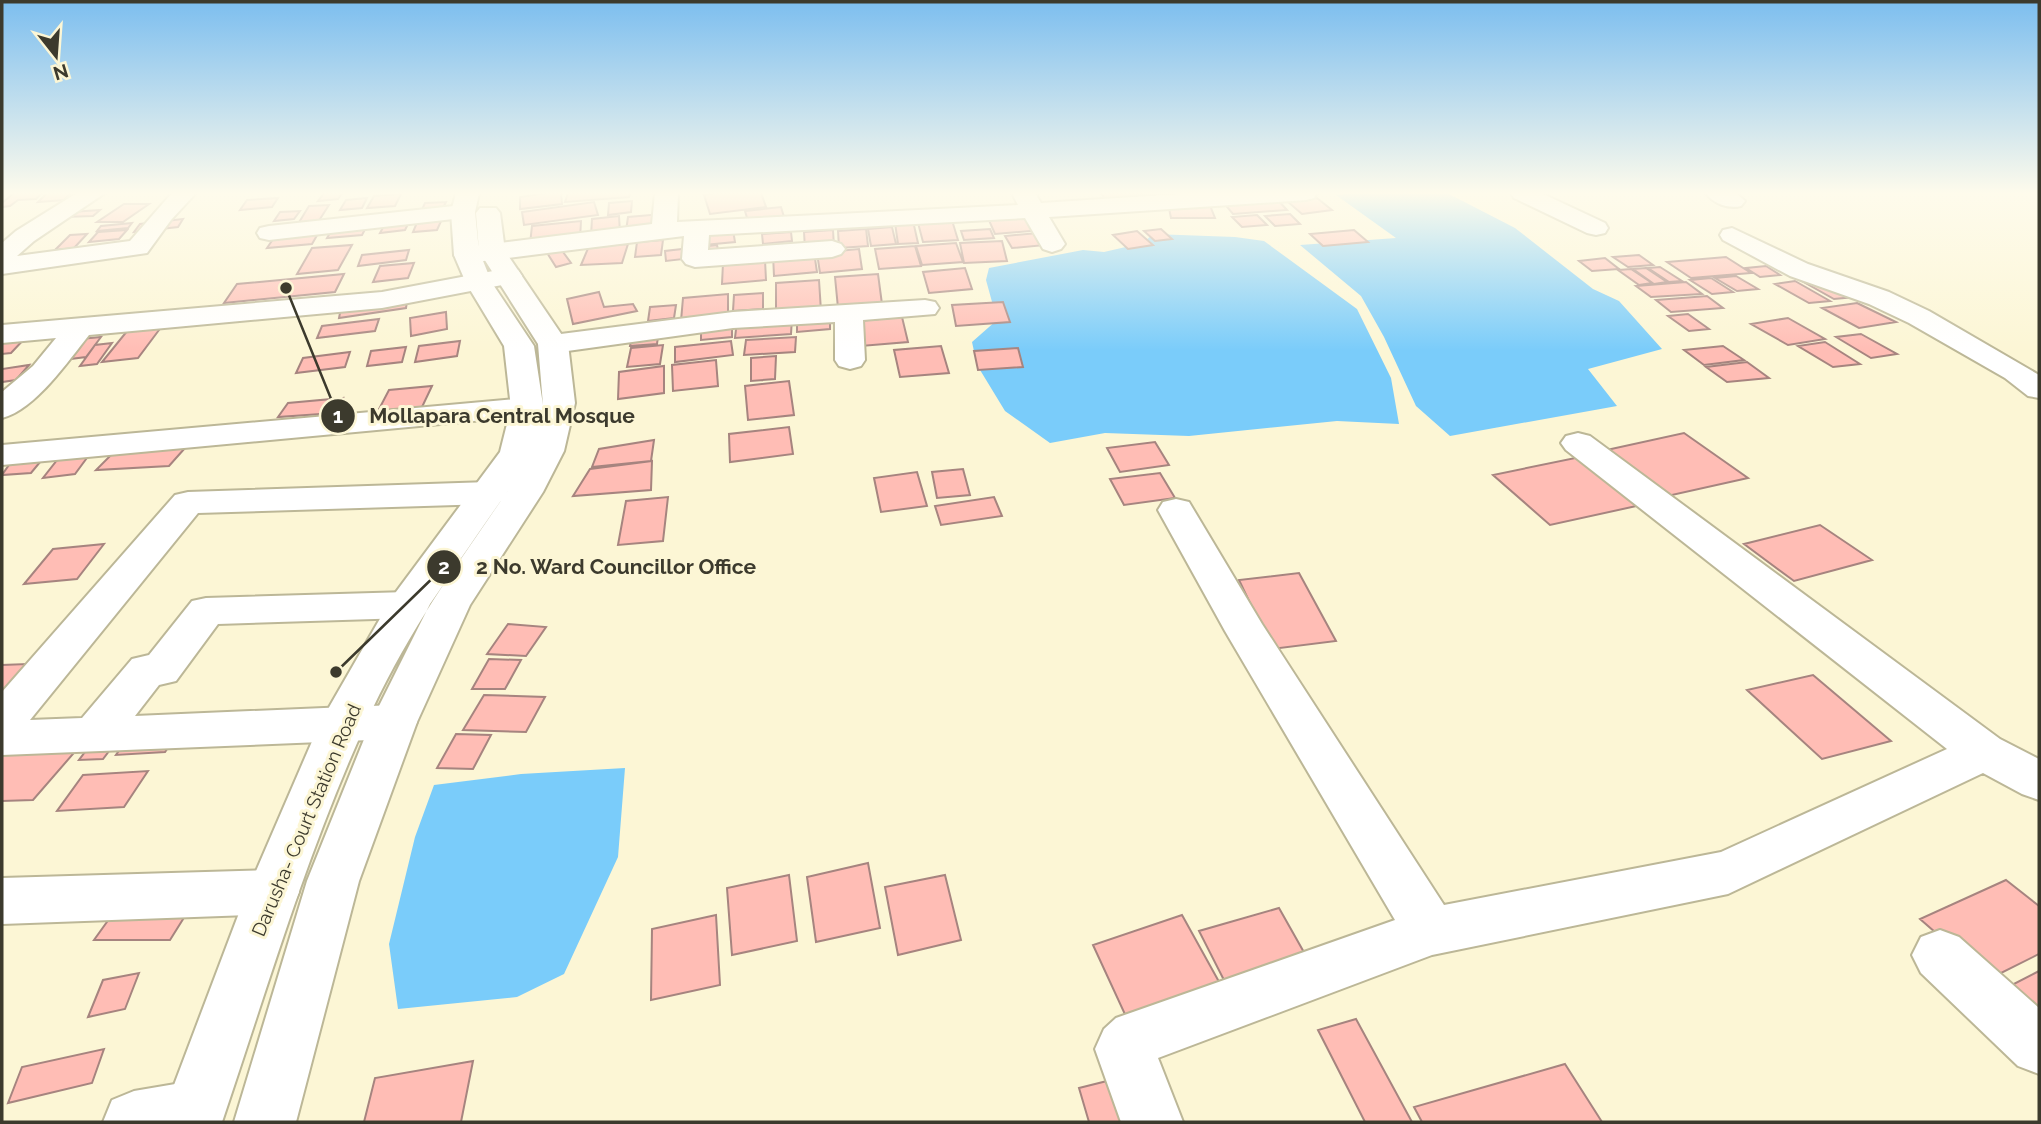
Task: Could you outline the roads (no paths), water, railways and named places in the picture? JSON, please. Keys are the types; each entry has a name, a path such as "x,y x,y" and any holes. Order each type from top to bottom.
{"street":[{"path":"2,266 138,248 140,245"},
{"path":"2,334 382,300 466,245"},
{"name":"Darusha- Court Station Road","path":"192,1117 273,892 343,723 407,606 517,453 527,408 519,346 482,245"},
{"path":"265,1122 333,881 394,722 450,604 525,492 547,451 559,403 553,344 485,245"},
{"path":"696,245 695,259 852,248"},
{"path":"1752,245 1799,270 1879,298 1919,317 2016,372 2039,389"},
{"path":"553,344 733,320 925,308"},
{"path":"849,313 850,360"},
{"path":"2,362 32,356 69,329"},
{"path":"2,408 44,372 69,329"},
{"path":"2,455 527,408"},
{"path":"1578,443 1984,751 2039,781"},
{"path":"2,722 188,503 489,493"},
{"path":"1176,510 1246,631 1431,931"},
{"path":"96,732 147,670 161,670 206,611 407,606"},
{"path":"2,738 96,732 394,722"},
{"path":"1152,1122 1125,1049 1137,1038 1431,931 1728,872 1984,751"},
{"path":"2,901 273,892"},
{"path":"1940,955 2039,1046"},
{"path":"134,1122 192,1117"}],"water":[{"path":"1132,245 1270,245 1357,309 1391,378 1399,424 1337,421 1189,436 1105,433 1050,443 1005,411 977,365 972,342 997,320 986,280 989,268 1083,250 1104,252"},
{"path":"1301,245 1537,245 1593,289 1619,301 1662,349 1588,369 1617,406 1450,436 1416,406 1384,337 1361,296"},
{"path":"625,768 618,857 564,974 517,997 398,1009 389,944 415,837 434,785 521,774"}],"place":[{"name":"Mollapara Central Mosque","path":"286,288"},
{"name":"2 No. Ward Councillor Office","path":"336,672"}]}
